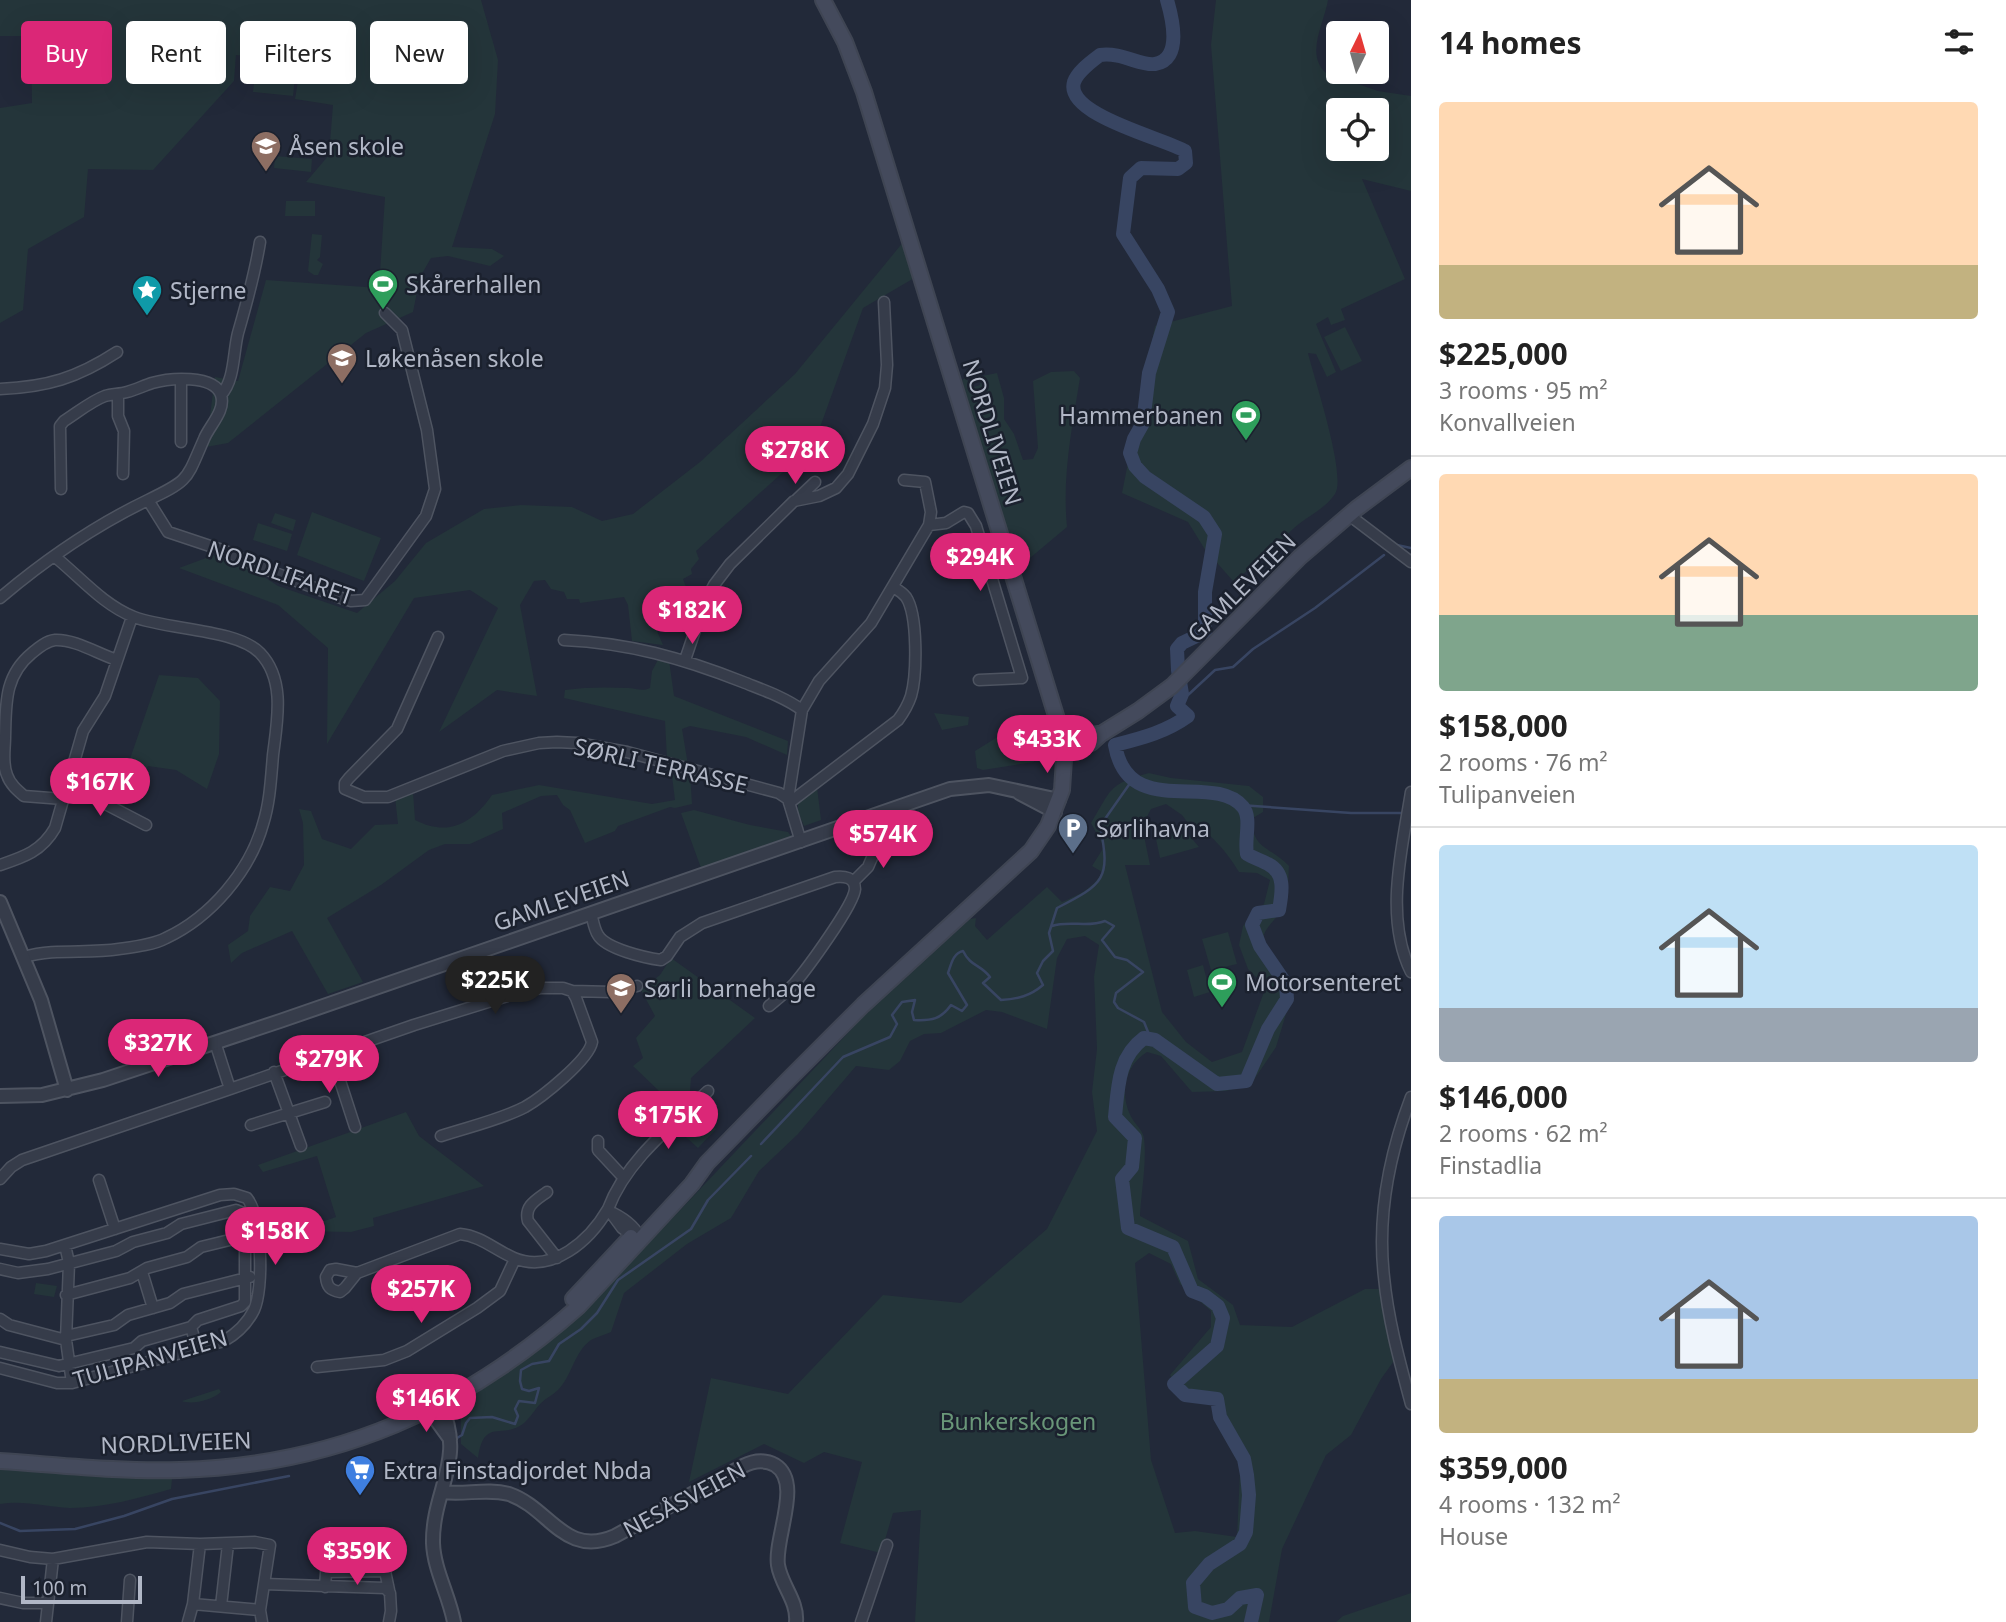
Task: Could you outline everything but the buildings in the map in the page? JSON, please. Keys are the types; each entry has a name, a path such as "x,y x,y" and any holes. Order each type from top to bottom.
{"main road":[{"name":"NORDLIVEIEN","path":"0,1461 151,1470 240,1465 285,1459 344,1444 388,1429 435,1407 497,1369 579,1306 636,1236 692,1184 707,1163 863,1005 1024,858 1044,834 1057,806 1064,774 1063,746 1051,698 864,92 845,42 823,0"},
{"name":"GAMLEVEIEN","path":"1063,746 1101,734 1163,694 1188,672 1276,580 1349,515 1411,468"}],"street":[{"path":"0,598 54,556 109,519 177,486 193,468 205,436 218,415 221,395 229,384 260,242"},
{"path":"794,501 819,496 836,488 848,474 873,424 886,376 884,302"},
{"name":"NORDLIFARET","path":"148,500 168,532 225,551 341,598 351,601 365,600 426,516 435,489 427,430 402,330 385,313"},
{"path":"0,389 44,386 64,381 117,352"},
{"path":"61,489 61,426 64,421 106,396 154,382 200,379 211,382 221,395"},
{"path":"181,380 181,442"},
{"path":"118,394 118,416 124,431 123,474"},
{"path":"801,842 789,801 802,710 819,681 871,623 929,525 930,512 925,482 904,480"},
{"path":"685,660 700,613 714,585 730,564 815,482"},
{"path":"929,525 946,523 959,513 968,513 976,526 1022,678 979,680"},
{"path":"1349,515 1411,562"},
{"path":"24,957 49,951 117,950 165,939 199,916 221,896 250,856 264,823 278,705 277,686 272,669 261,653 251,646 232,638 132,617 106,602 54,556"},
{"path":"789,801 898,720 906,711 914,678 911,609 907,598 893,587"},
{"path":"0,865 30,854 49,839 55,828 83,731 105,696 132,617"},
{"name":"SØRLI TERRASSE","path":"438,637 401,721 349,778 345,789 364,797 388,797 503,751 557,742 627,752 779,793 789,801"},
{"path":"63,799 24,796 7,776 4,762 6,701 11,678 27,657 48,642 57,640 117,660"},
{"path":"564,640 620,645 685,660 776,695 802,710"},
{"path":"67,785 146,825"},
{"name":"GAMLEVEIEN","path":"0,1096 42,1095 103,1080 950,789 982,785 1016,791 1057,806"},
{"path":"1411,792 1398,873 1398,926 1404,957 1411,972"},
{"path":"853,881 867,867 881,838"},
{"path":"591,914 597,933 612,947 661,960 680,937 702,923 835,877 848,877 855,888 851,901 810,965 793,985 769,1006"},
{"path":"0,902 24,957 54,1040 67,1090"},
{"path":"0,1179 22,1160 331,1053 517,993 541,988 612,992 637,986"},
{"path":"441,1136 528,1106 579,1064 590,1050 592,1042 572,991"},
{"path":"215,1042 230,1089"},
{"path":"331,1053 355,1127"},
{"path":"274,1073 301,1146"},
{"path":"357,1273 460,1234 480,1239 515,1259 540,1262 573,1250 610,1211 623,1177 708,1091"},
{"path":"1411,1097 1396,1136 1390,1164 1382,1233 1384,1278 1397,1352 1411,1405"},
{"path":"251,1125 325,1102"},
{"path":"598,1141 598,1150 623,1177"},
{"path":"99,1180 115,1228"},
{"path":"547,1192 529,1206 526,1213 528,1221 557,1258"},
{"name":"TULIPANVEIEN","path":"0,1249 29,1254 220,1195 240,1195 251,1204 256,1215 260,1275 255,1308 239,1331 224,1341 72,1383 0,1368"},
{"path":"185,1206 190,1221"},
{"path":"0,1269 32,1272 116,1251 133,1242 167,1233 190,1221 236,1210 243,1213 244,1217 244,1304 198,1320 191,1327 142,1341 134,1348 69,1365 46,1364 0,1352"},
{"path":"610,1211 622,1217 636,1236"},
{"path":"66,1296 130,1278 147,1268 187,1257 201,1247 257,1233"},
{"path":"65,1245 69,1263 66,1338 72,1383"},
{"path":"317,1367 384,1360 407,1351 491,1298 505,1282 515,1259"},
{"path":"142,1272 153,1308"},
{"path":"0,1319 9,1325 66,1338 114,1325 128,1315 170,1303 183,1294 260,1275"},
{"path":"191,1327 197,1348"},
{"path":"134,1348 139,1364"},
{"path":"435,1407 450,1439 450,1464 434,1523 433,1547 454,1622"},
{"name":"NESÅSVEIEN","path":"443,1492 507,1494 528,1505 570,1537 598,1542 615,1536 743,1465 756,1461 770,1463 781,1471 787,1484 778,1563 794,1604 796,1622"},
{"path":"388,1540 386,1571 391,1611 389,1622"},
{"path":"0,1550 53,1559 147,1542 255,1542 270,1545 260,1611 262,1622"},
{"path":"188,1622 193,1604 200,1544"},
{"path":"221,1606 228,1544"},
{"path":"325,1587 328,1545"},
{"path":"861,1622 887,1545"},
{"path":"46,1622 53,1559"},
{"path":"327,1573 386,1571"},
{"path":"127,1622 130,1580"},
{"path":"264,1584 362,1586 388,1590"},
{"path":"0,1598 23,1603 47,1603"},
{"path":"193,1604 260,1611"}],"green space":[{"path":"0,0 481,0 498,60 495,114 452,247 492,249 504,256 490,266 448,256 431,258 420,277 413,312 366,333 228,443 206,447 215,377 238,381 266,280 379,288 385,197 306,182 329,155 333,105 295,99 297,84 356,84 356,21 240,21 240,55 236,55 234,81 153,170 88,169 84,217 28,249 23,310 0,323 0,108 32,103 32,84 112,84 112,21 21,21 21,36 0,36"},
{"path":"1216,0 1328,0 1316,48 1320,65 1326,73 1326,84 1358,84 1378,91 1411,96 1411,191 1362,179 1405,279 1341,309 1345,320 1331,325 1328,317 1316,324 1336,372 1327,377 1316,354 1308,353 1337,468 1338,484 1335,494 1233,581 1204,548 1188,522 1122,493 1155,326 1232,306 1211,45"},
{"path":"254,84 294,84 293,96 253,92"},
{"path":"275,156 312,159 311,172 274,168"},
{"path":"286,201 315,201 315,216 285,216"},
{"path":"312,234 322,235 320,257 317,260 323,264 318,275 308,271"},
{"path":"909,235 921,274 863,308 814,444 696,551 699,559 691,569 692,574 683,579 686,587 645,603 663,645 632,641 628,605 624,597 580,603 579,599 567,599 564,592 551,589 545,580 534,581 520,605 537,696 497,690 439,732 498,608 470,590 414,598 327,744 328,648 278,605 179,568 225,551 278,586 357,613 395,581 426,543 484,509 521,505 572,507 602,521 633,514 700,462 795,374"},
{"path":"1345,327 1362,361 1341,371 1324,337"},
{"path":"1074,371 1080,378 1067,471 1067,527 1024,563 1006,538 962,380 965,378 974,387 980,385 982,376 997,373 1004,398 1004,419 1014,434 1023,460 1033,459 1038,448 1033,381 1051,372"},
{"path":"312,512 381,538 364,581 297,555"},
{"path":"275,513 296,520 293,531 271,523"},
{"path":"258,523 292,534 287,551 253,540"},
{"path":"659,658 669,660 674,696 788,741 787,755 746,737 690,726 682,729 688,765 667,759 665,721 564,698 565,690 573,689 650,688 652,671"},
{"path":"159,675 198,678 220,701 219,754 207,789 176,770 148,766 123,808 91,792 123,779"},
{"path":"934,713 969,717 968,725 942,730"},
{"path":"1020,723 1032,741 1034,762 983,770 977,768 975,751"},
{"path":"671,768 690,773 692,804 670,807 618,826 615,831 585,843 570,810 557,795 541,796 502,813 503,829 470,844 445,844 429,850 381,885 327,918 363,982 328,994 292,931 242,953 231,963 228,945 248,931 250,916 270,887 290,891 304,865 303,823 299,809 311,811 322,839 351,849 375,825 398,824 395,797 413,792 415,820 427,825 449,827 468,820 492,795 539,785 652,804 675,800"},
{"name":"Bunkerskogen","path":"1149,773 1171,778 1249,786 1263,797 1263,812 1253,818 1255,835 1263,846 1289,866 1286,901 1264,934 1263,947 1269,959 1288,979 1293,991 1276,1047 1251,1084 1226,1091 1192,1092 1161,1056 1147,1052 1133,1066 1128,1074 1125,1092 1129,1111 1144,1136 1140,1216 1188,1241 1198,1279 1233,1305 1240,1325 1292,1327 1365,1289 1382,1289 1396,1358 1381,1379 1351,1435 1326,1455 1282,1549 1269,1622 915,1622 921,1510 893,1513 881,1553 840,1543 862,1462 824,1452 804,1463 764,1444 689,1482 711,1378 788,1394 883,1295 961,1303 1047,1229 1097,1131 1092,1092 1097,1049 1094,977 1099,945 1085,936 1067,939 1057,958 1047,1029 1002,1012 986,1010 941,1033 924,1034 910,1041 900,1061 889,1070 856,1066 798,1134 759,1171 731,1218 687,1244 624,1293 611,1332 585,1345 563,1384 541,1403 527,1420 519,1426 485,1437 478,1458 461,1444 461,1414 469,1398 539,1350 595,1300 863,1017 970,919 976,918 975,926 987,940 1047,887 1062,902 1090,887 1102,872 1092,866 1104,847 1091,823 1112,789","holes":["1166,804 1182,815 1188,823 1210,836 1239,872 1257,873 1270,880 1264,904 1243,926 1239,945 1248,969 1263,984 1264,992 1242,1052 1212,1062 1186,1042 1162,1012 1125,865 1150,865 1142,826 1151,809","1149,1253 1171,1264 1180,1284 1211,1311 1211,1327 1170,1375 1182,1394 1219,1396 1223,1426 1241,1451 1237,1537 1195,1531 1175,1533 1151,1460 1135,1263"]},
{"path":"817,787 821,820 804,826 798,812 798,800"},
{"path":"694,810 788,832 791,836 701,868 681,813"},
{"path":"1158,834 1188,834 1199,847 1160,858 1156,839"},
{"path":"1228,932 1237,964 1211,970 1202,939"},
{"path":"671,958 755,1018 691,1078 689,1105 682,1113 633,1066 643,1058 636,1038 655,1016 641,990 660,975"},
{"path":"1203,965 1210,992 1194,997 1187,970"},
{"path":"692,1111 716,1129 698,1148 676,1128"},
{"path":"406,1112 419,1136 484,1186 373,1218 374,1226 351,1232 296,1231 336,1217 317,1156 263,1172 258,1165"},
{"path":"36,1283 57,1286 54,1297 34,1294"},
{"path":"219,1389 221,1392 207,1399 196,1402 182,1401"},
{"path":"0,1469 172,1479 171,1489 96,1506 70,1508 26,1503 0,1504"},
{"path":"1411,1593 1411,1622 1336,1622 1343,1616"}],"waterway":[{"path":"1167,0 1173,37 1169,55 1164,61 1149,64 1116,55 1100,55 1082,70 1074,82 1075,94 1084,105 1100,115 1185,151 1186,163 1178,169 1141,168 1130,178 1123,234 1158,289 1168,312 1149,373 1143,423 1130,453 1135,466 1145,477 1204,517 1215,534 1205,592 1205,632 1182,643 1177,649 1182,694 1177,706 1188,716 1162,730 1115,745 1123,768 1136,782 1153,789 1212,793 1229,797 1243,807 1247,817 1247,854 1274,868 1280,878 1282,890 1279,910 1258,913 1252,925 1260,946 1286,984 1287,999 1268,1029 1246,1081 1217,1084 1155,1040 1144,1038 1124,1063 1115,1117 1135,1138 1132,1167 1122,1179 1128,1228 1173,1247 1192,1291 1205,1296 1218,1306 1223,1318 1217,1346 1174,1384 1185,1395 1217,1399 1220,1417 1244,1459 1249,1495 1246,1532 1240,1544 1209,1564 1193,1583 1195,1607 1212,1613 1228,1609 1240,1598 1257,1595 1251,1622"},
{"path":"1397,545 1411,548"},
{"path":"1182,694 1188,695 1215,670 1233,667 1253,649 1315,608 1384,555"},
{"path":"761,1144 843,1057 890,1037 897,1024 892,1015 902,1002 915,1000 912,1012 914,1020 936,1018 951,1005 962,1011 967,1005 948,973 953,960 960,952 963,951 969,960 990,977 983,983 1001,1000 1024,996 1043,985 1037,973 1043,961 1053,951 1049,933 1057,908 1085,893 1100,878 1105,858 1100,826 1133,779"},
{"path":"1240,805 1351,813 1401,813"},
{"path":"1052,926 1105,921 1114,926 1102,940 1115,957 1127,960 1143,972 1116,993 1114,1002 1118,1008 1144,1022 1148,1032 1144,1038"},
{"path":"457,1438 462,1435 470,1418 492,1417 515,1424 518,1416 515,1409 519,1401 535,1403 539,1388 529,1391 522,1389 521,1370 532,1364 549,1361 559,1344 581,1329 597,1313 618,1280 691,1229 708,1200 751,1156"},
{"path":"0,1523 20,1531 75,1529 172,1499 289,1476"}],"place":[{"name":"Åsen skole","path":"266,173"},
{"name":"Skårerhallen","path":"383,311"},
{"name":"Stjerne","path":"147,317"},
{"name":"Løkenåsen skole","path":"342,385"},
{"name":"Hammerbanen","path":"1246,442"},
{"name":"Sørlihavna","path":"1073,855"},
{"name":"Motorsenteret","path":"1222,1009"},
{"name":"Sørli barnehage","path":"621,1015"},
{"name":"Extra Finstadjordet Nbda","path":"360,1497"}]}
